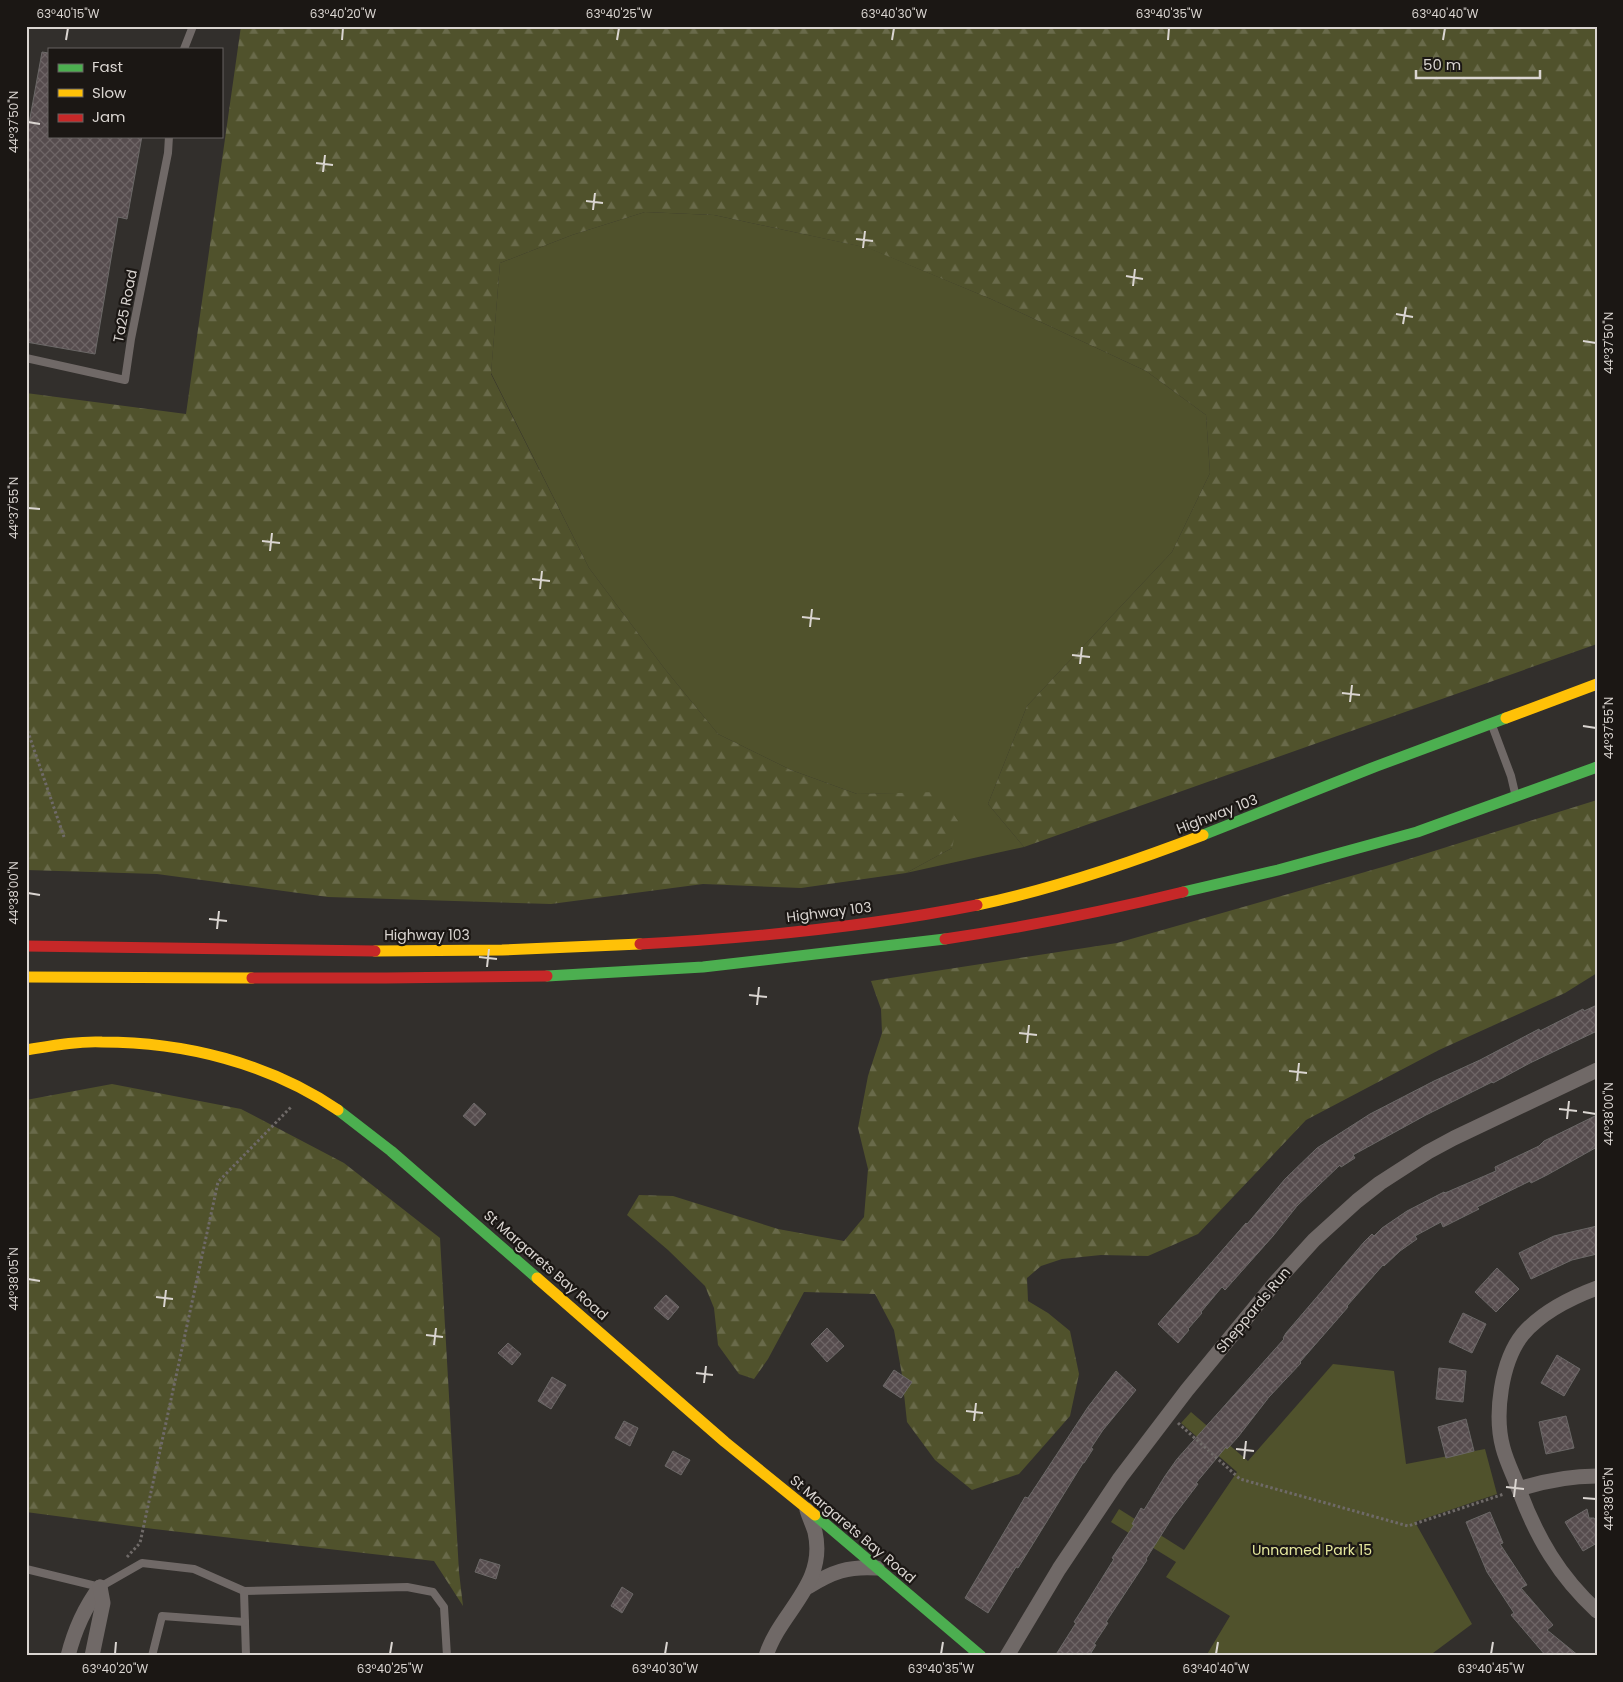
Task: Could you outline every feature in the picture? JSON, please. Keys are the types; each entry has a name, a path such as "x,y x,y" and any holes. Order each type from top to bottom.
{"main road":[{"name":"Highway 103","path":"26,946 403,950 570,948 720,940 903,918 987,903 1109,869 1220,829 1345,779 1597,684"},
{"path":"26,977 360,978 544,976 650,971 807,956 960,937 1105,911 1237,881 1410,834 1597,767"},
{"path":"130,989 336,985 360,978"},
{"name":"St Margarets Bay Road","path":"26,1050 49,1044 107,1040 164,1046 246,1064 324,1101 369,1132 725,1442 805,1506 981,1656"}],"street":[{"name":"Sheppards Run","path":"1007,1656 1059,1569 1099,1509 1169,1414 1294,1261 1314,1240 1380,1183 1428,1152 1597,1070"},
{"path":"1597,1288 1557,1306 1522,1335 1504,1377 1499,1423 1504,1453 1534,1528 1548,1553 1574,1588 1597,1611"},
{"path":"1519,1489 1540,1482 1597,1476"},
{"path":"766,1656 770,1644 788,1613 808,1587 815,1569 817,1550 815,1532 805,1506"},
{"path":"808,1587 826,1576 843,1570 861,1567 878,1568"},
{"path":"68,1656 71,1642 90,1600 100,1587"},
{"path":"92,1656 103,1603 100,1587"}],"lane":[{"path":"184,48 193,26"},
{"name":"Ta25 Road","path":"26,358 125,380 131,339 168,153 169,138"},
{"path":"1492,724 1511,776 1516,797"},
{"path":"26,1569 100,1587 142,1563 194,1568 244,1592 406,1587 433,1592 444,1607 448,1656"},
{"path":"244,1592 246,1656"},
{"path":"152,1656 162,1616 245,1622"}],"path":[{"path":"26,726 64,837"},
{"path":"127,1557 140,1543 218,1182 306,1091"},
{"path":"1169,1414 1240,1479 1408,1526 1519,1489"}],"green space":[{"path":"241,26 1597,26 1597,644 1024,847 988,804 1027,706 1172,552 1210,473 1206,415 1146,371 991,299 868,248 714,215 645,212 572,235 500,263 491,374 589,568 664,668 718,734 791,770 857,794 938,792 958,821 952,848 906,873 801,888 703,884 551,904 328,897 157,874 26,870 26,393 186,414"},
{"path":"645,212 714,215 869,248 991,299 1146,371 1206,415 1210,473 1172,552 1027,706 988,804 1024,847 906,873 952,848 938,793 857,794 791,770 718,734 664,668 589,568 491,373 500,263 572,235"},
{"path":"1597,800 1597,973 1565,993 1439,1050 1306,1120 1198,1234 1148,1256 1101,1255 1062,1259 1041,1266 1027,1278 1028,1301 1048,1313 1070,1331 1079,1374 1070,1416 1019,1474 972,1490 935,1460 907,1422 902,1375 894,1330 875,1294 804,1292 768,1359 754,1379 739,1374 718,1345 714,1308 705,1286 668,1250 627,1215 639,1195 673,1196 778,1229 844,1241 864,1217 868,1169 858,1128 868,1076 882,1033 881,1009 871,981 1117,943 1386,866"},
{"path":"112,1084 241,1109 344,1163 440,1238 459,1572 463,1606 434,1561 154,1529 26,1512 26,1100"},
{"name":"Unnamed Park 15","path":"1333,1364 1394,1371 1406,1464 1485,1449 1497,1494 1415,1522 1472,1624 1429,1656 1206,1656 1230,1616 1166,1577 1176,1562 1111,1522 1119,1509 1184,1550 1237,1472 1181,1423 1191,1412 1248,1461"}],"building":[{"path":"42,52 48,53 48,138 142,138 127,219 118,217 95,354 26,342 26,140"},
{"path":"1597,1005 1597,1031 1426,1115 1353,1155 1355,1158 1341,1167 1340,1165 1297,1206 1225,1290 1222,1287 1178,1343 1158,1324 1285,1179 1317,1148 1370,1114 1434,1081 1480,1060 1539,1029 1540,1031 1583,1009 1584,1011"},
{"path":"474,1103 486,1114 475,1126 463,1116"},
{"path":"1597,1115 1597,1147 1531,1183 1530,1181 1477,1207 1479,1209 1443,1227 1441,1222 1415,1236 1417,1239 1383,1265 1301,1363 1269,1397 1238,1437 1227,1449 1226,1447 1196,1483 1198,1484 1172,1518 1106,1622 1108,1623 1094,1644 1096,1645 1089,1656 1055,1656 1114,1559 1112,1558 1134,1525 1132,1524 1141,1508 1144,1510 1177,1459 1284,1339 1286,1333 1372,1234 1374,1236 1382,1228 1407,1211 1444,1192 1496,1171 1495,1167"},
{"path":"1597,1226 1597,1254 1572,1260 1531,1279 1519,1253 1554,1236"},
{"path":"1497,1268 1519,1289 1496,1312 1475,1292"},
{"path":"666,1295 679,1307 668,1320 654,1308"},
{"path":"1463,1313 1486,1324 1472,1353 1449,1342"},
{"path":"827,1328 844,1346 827,1362 811,1344"},
{"path":"508,1343 521,1354 512,1365 498,1353"},
{"path":"1557,1355 1580,1369 1564,1396 1541,1383"},
{"path":"1439,1368 1466,1371 1463,1402 1436,1399"},
{"path":"894,1370 912,1382 901,1398 883,1386"},
{"path":"1116,1371 1136,1390 1103,1430 1091,1448 1093,1449 988,1613 965,1598 1025,1497 1028,1498 1088,1407"},
{"path":"552,1377 566,1385 551,1409 538,1401"},
{"path":"1566,1416 1574,1448 1546,1454 1539,1422"},
{"path":"1466,1419 1474,1451 1446,1458 1438,1427"},
{"path":"624,1421 638,1428 630,1446 615,1438"},
{"path":"673,1451 690,1460 681,1475 665,1466"},
{"path":"1587,1509 1589,1518 1594,1518 1597,1523 1597,1543 1583,1551 1565,1522"},
{"path":"1490,1512 1503,1543 1500,1544 1527,1585 1521,1588 1553,1625 1547,1630 1579,1656 1546,1656 1511,1615 1514,1613 1487,1572 1466,1522"},
{"path":"480,1559 500,1565 496,1579 475,1572"},
{"path":"622,1587 633,1594 622,1613 611,1606"}],"traffic: fast":[{"path":"1203,835 1377,766 1506,718"},
{"path":"1183,892 1278,870 1417,832 1597,767"},
{"path":"547,976 703,967 945,939"},
{"path":"338,1110 391,1151 537,1278"},
{"path":"815,1515 981,1656"}],"traffic: slow":[{"path":"1506,718 1597,684"},
{"path":"977,905 1006,899 1092,874 1148,856 1203,835"},
{"path":"375,951 502,950 640,944"},
{"path":"26,977 252,978"},
{"path":"26,1050 92,1042 133,1043 195,1051 255,1068 284,1080 338,1110"},
{"path":"537,1278 725,1442 815,1515"}],"traffic: jam":[{"path":"945,939 1065,918 1183,892"},
{"path":"640,944 809,930 893,920 977,905"},
{"path":"26,946 375,951"},
{"path":"252,978 547,976"}]}
